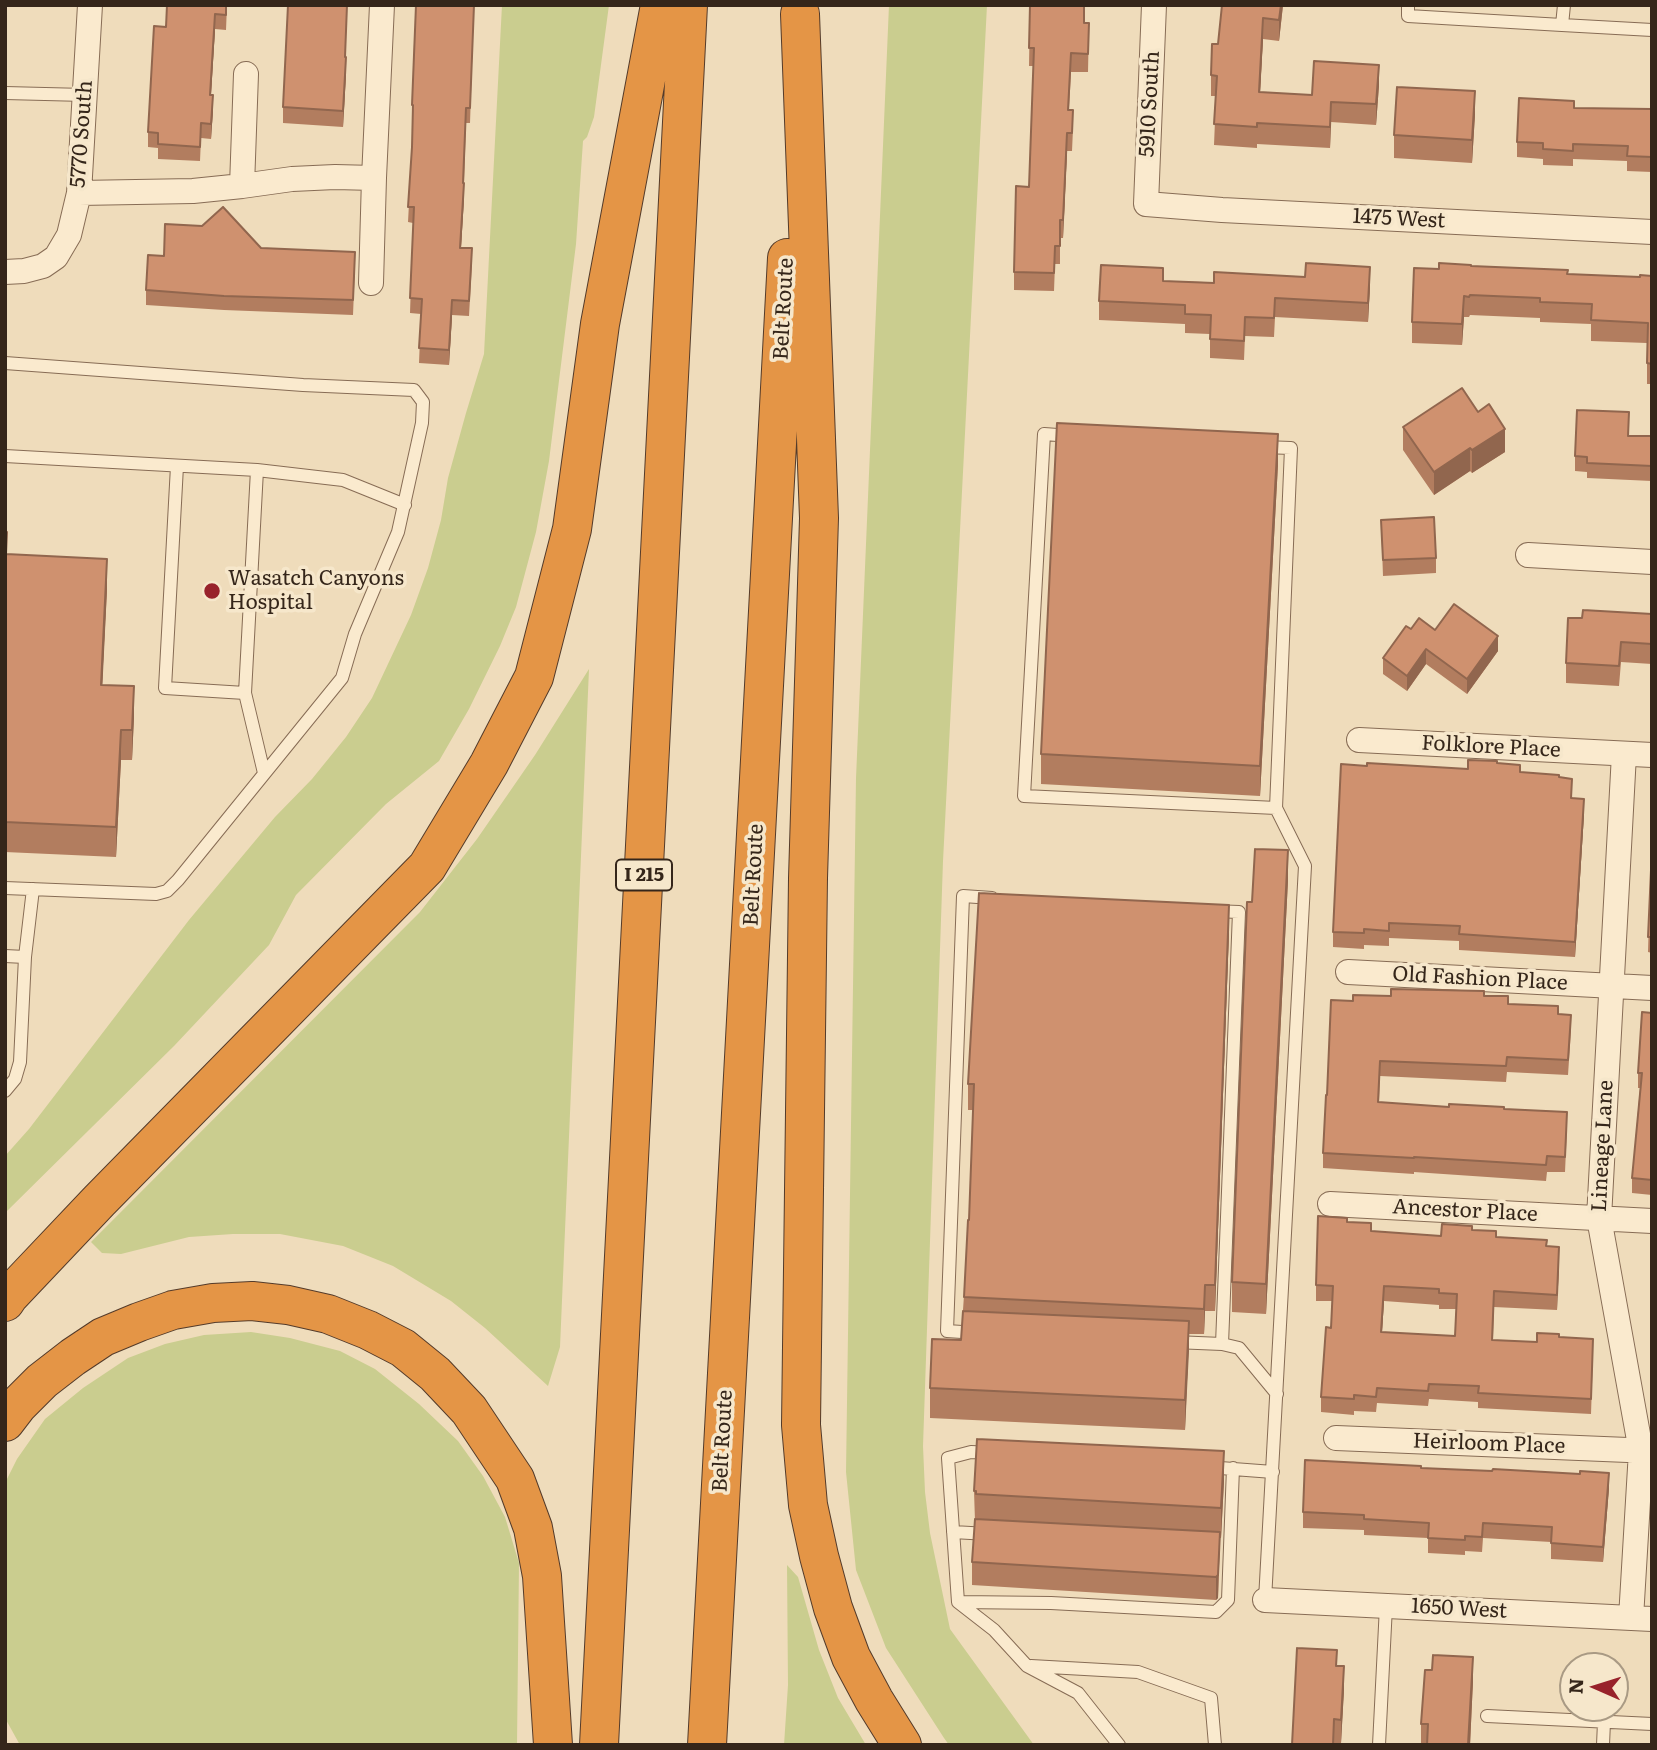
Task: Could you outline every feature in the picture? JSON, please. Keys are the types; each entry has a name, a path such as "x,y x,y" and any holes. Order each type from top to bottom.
{"highway":[{"path":"5,1302 99,1201 427,867 489,764 534,677 572,528 600,324 660,5"},
{"name":"I 215","path":"599,1745 688,5"},
{"path":"801,10 819,518 808,878 801,1425 808,1505 818,1556 833,1608 851,1657 902,1745"},
{"name":"Belt Route","path":"707,1745 801,10"},
{"path":"5,1422 42,1381 73,1357 103,1337 173,1310 213,1303 252,1301 288,1305 328,1314 403,1348 435,1374 469,1410 515,1479 533,1528 542,1576 553,1745"},
{"path":"715,1587 723,1745"}],"street":[{"name":"5770 South","path":"5,272 43,266 56,257 69,235 79,192 90,5"},
{"path":"371,283 382,5"},
{"name":"5910 South","path":"1146,204 1154,5"},
{"path":"242,187 246,75"},
{"path":"79,192 193,191 292,179 374,178"},
{"name":"1475 West","path":"1146,204 1652,232"},
{"path":"1528,555 1652,562"},
{"name":"Folklore Place","path":"1359,740 1652,755"},
{"name":"Lineage Lane","path":"1623,754 1599,1218 1647,1451 1641,1619"},
{"name":"Old Fashion Place","path":"1349,972 1652,988"},
{"name":"Ancestor Place","path":"1330,1204 1652,1221"},
{"name":"Heirloom Place","path":"1336,1438 1647,1451"},
{"name":"1650 West","path":"1265,1600 1641,1619"}],"lane":[{"path":"1408,5 1408,16 1652,30"},
{"path":"1562,25 1564,5"},
{"path":"5,93 85,94"},
{"path":"5,363 289,384 414,390 424,402 422,424 398,532 355,634 342,678 178,880 167,891 145,895 5,888"},
{"path":"1085,437 1044,434 1024,796 1276,808"},
{"path":"1250,446 1291,449 1276,808 1305,866 1265,1600"},
{"path":"5,456 257,470 343,480 405,505"},
{"path":"177,466 164,688 245,693"},
{"path":"257,470 245,693 264,773"},
{"path":"5,1091 15,1079 20,1062 33,889"},
{"path":"988,1333 947,1331 962,896 1004,898"},
{"path":"1197,910 1238,912 1222,1344"},
{"path":"5,956 26,957"},
{"path":"1167,1342 1222,1344 1239,1348 1277,1394"},
{"path":"1013,1454 971,1452 948,1458 957,1602 994,1630 1027,1666 1078,1693 1119,1745"},
{"path":"1192,1466 1273,1472"},
{"path":"957,1602 1051,1603 1216,1612 1228,1600 1233,1468"},
{"path":"953,1532 995,1534"},
{"path":"1216,1547 1230,1547"},
{"path":"1379,1745 1385,1606"},
{"path":"1027,1666 1138,1672 1212,1698 1215,1745"},
{"path":"1487,1716 1559,1720"},
{"path":"1603,1745 1604,1722 1652,1724"}],"green space":[{"path":"502,5 609,5 594,117 583,141 576,244 549,461 536,532 516,607 500,646 469,709 439,761 386,804 296,895 269,945 174,1046 5,1213 5,1156 29,1129 189,920 346,737 372,698 411,615 428,568 441,520 448,478 484,354"},
{"path":"889,5 987,5 943,861 923,1446 930,1533 950,1629 1034,1745 949,1745 944,1738 886,1648 856,1570 846,1472 856,778"},
{"path":"589,669 560,1347 548,1386 485,1328 451,1301 393,1266 343,1246 280,1234 233,1234 189,1237 121,1254 102,1253 91,1242 420,912 477,839 535,755"},
{"path":"251,1332 290,1338 340,1351 375,1369 419,1404 458,1441 483,1476 505,1517 519,1563 517,1745 20,1745 5,1718 5,1483 17,1459 45,1419 83,1388 128,1358 165,1344 204,1335"},
{"path":"787,1565 798,1577 819,1650 838,1698 866,1745 784,1745 788,1685"}],"building":[{"path":"167,5 226,5 226,15 215,14 211,124 201,123 200,147 158,144 158,133 148,132 154,26 166,27"},
{"path":"288,5 347,5 343,111 283,107"},
{"path":"416,5 474,5 460,248 472,248 469,301 452,300 449,350 419,348 422,299 410,298 414,207 408,207"},
{"path":"1030,5 1084,5 1084,23 1089,23 1088,54 1071,53 1068,110 1073,110 1072,133 1067,133 1063,220 1060,220 1060,246 1055,246 1054,273 1014,272 1016,186 1029,187 1034,48 1029,48"},
{"path":"1222,5 1281,5 1279,20 1263,18 1259,92 1312,95 1314,61 1379,65 1376,104 1331,102 1330,127 1257,123 1257,127 1214,124 1217,76 1211,75 1212,44 1218,44"},
{"path":"1397,87 1475,91 1472,140 1394,135"},
{"path":"1519,98 1574,101 1574,108 1652,109 1652,157 1627,156 1628,146 1573,144 1573,151 1543,149 1543,143 1517,142"},
{"path":"223,207 261,248 355,252 353,300 224,296 146,290 148,255 164,256 165,224 202,226"},
{"path":"1306,263 1370,267 1368,303 1275,298 1274,318 1245,317 1244,341 1210,339 1211,315 1185,314 1185,305 1099,301 1101,265 1163,268 1163,281 1214,283 1214,272 1305,277"},
{"path":"1439,263 1568,270 1567,274 1652,276 1652,364 1647,363 1648,323 1591,320 1592,304 1540,302 1540,298 1470,295 1464,296 1462,324 1412,322 1414,268 1439,269"},
{"path":"1462,388 1478,412 1489,404 1505,429 1434,472 1403,427"},
{"path":"1577,410 1629,412 1628,436 1652,436 1652,466 1587,463 1587,457 1575,456"},
{"path":"1057,423 1278,434 1260,766 1041,754"},
{"path":"1434,517 1436,558 1383,560 1381,520"},
{"path":"7,532 6,554 107,559 101,685 134,686 132,730 121,730 116,827 5,822 5,533"},
{"path":"1454,604 1498,636 1467,679 1426,649 1407,676 1383,658 1406,626 1411,629 1419,618 1435,630"},
{"path":"1583,610 1652,614 1652,644 1621,642 1619,666 1566,663 1568,618 1582,618"},
{"path":"1468,760 1520,765 1520,772 1559,775 1572,779 1571,798 1584,799 1575,942 1459,934 1460,926 1389,923 1389,931 1364,929 1364,933 1333,932 1341,764 1468,769"},
{"path":"1652,848 1652,937 1648,937"},
{"path":"1255,849 1288,850 1266,1284 1232,1282 1247,902 1252,902"},
{"path":"979,893 1229,905 1215,1285 1205,1285 1204,1309 964,1297 974,1084 968,1084"},
{"path":"1391,989 1484,991 1484,996 1508,996 1508,1004 1558,1006 1558,1014 1571,1015 1568,1060 1507,1057 1506,1066 1380,1061 1378,1102 1567,1112 1565,1157 1547,1156 1546,1165 1323,1153 1331,1000 1353,1001 1353,995 1391,996"},
{"path":"1642,1012 1652,1013 1652,1180 1632,1178 1642,1073 1638,1073"},
{"path":"1318,1216 1347,1218 1347,1222 1371,1223 1371,1231 1441,1236 1442,1224 1496,1231 1496,1237 1547,1240 1546,1246 1559,1247 1557,1295 1494,1291 1492,1340 1537,1342 1537,1333 1593,1339 1591,1399 1478,1393 1479,1386 1429,1384 1428,1391 1377,1388 1376,1397 1321,1397 1326,1327 1331,1328 1333,1286 1316,1285","holes":["1384,1286 1439,1289 1439,1293 1457,1294 1455,1336 1381,1332"]},
{"path":"963,1311 1189,1321 1185,1400 930,1388 932,1339 961,1340"},
{"path":"977,1439 1224,1451 1221,1508 976,1494"},
{"path":"1305,1460 1421,1468 1609,1473 1603,1547 1551,1543 1552,1527 1483,1523 1482,1537 1465,1536 1465,1540 1428,1538 1429,1523 1364,1519 1364,1515 1303,1512"},
{"path":"975,1519 1220,1532 1218,1575 1216,1577 972,1562"},
{"path":"1297,1648 1337,1650 1336,1666 1344,1666 1341,1720 1334,1719 1333,1745 1292,1745"},
{"path":"1433,1655 1473,1657 1468,1745 1427,1745 1428,1724 1421,1724 1425,1670 1432,1670"}],"place":[{"name":"Wasatch Canyons Hospital","path":"212,591"}]}
